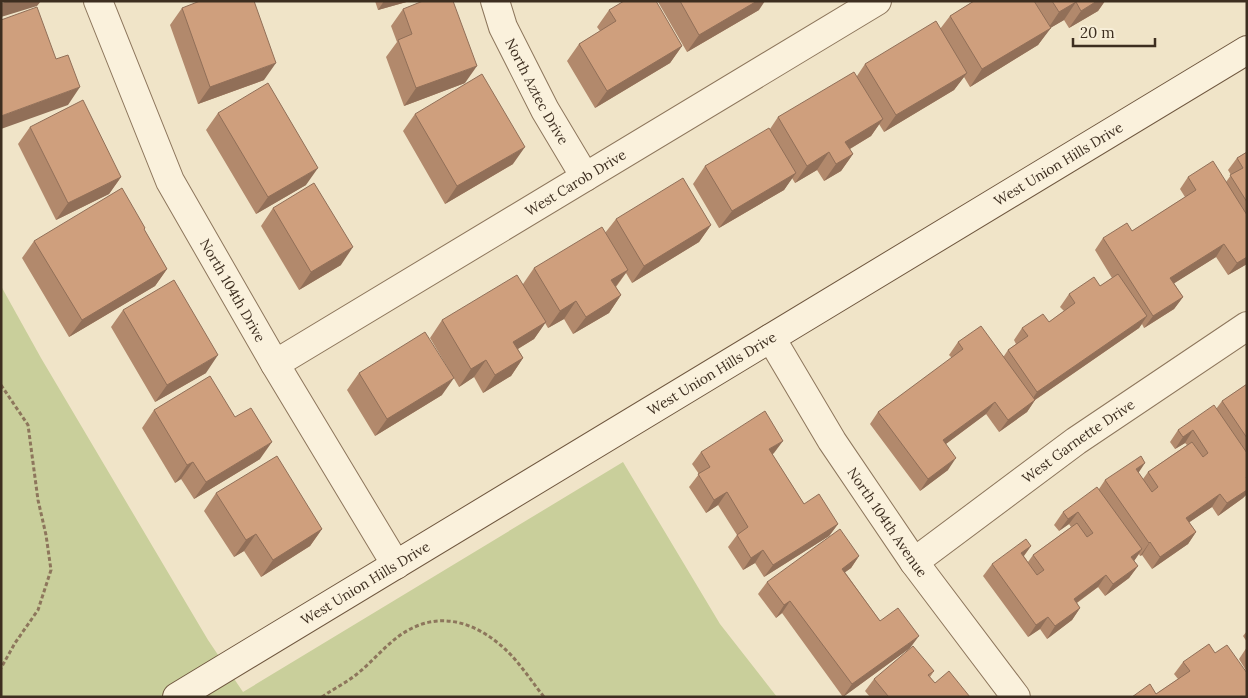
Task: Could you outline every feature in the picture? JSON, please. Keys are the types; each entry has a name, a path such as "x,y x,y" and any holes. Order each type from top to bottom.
{"street":[{"name":"North 104th Drive","path":"98,1 170,181 275,364 396,565"},
{"name":"North Aztec Drive","path":"495,1 502,27 545,110 585,177"},
{"name":"West Carob Drive","path":"275,364 877,1"},
{"name":"West Union Hills Drive","path":"177,697 1247,50"},
{"name":"West Garnette Drive","path":"914,562 1076,441 1247,326"},
{"name":"North 104th Avenue","path":"771,338 832,441 914,562 1016,697"}],"path":[{"path":"1,385 28,425 38,500 51,570 38,610 15,643 1,668"},
{"path":"322,697 358,674 387,646 408,630 429,622 441,621 462,624 485,633 495,640 512,657 544,697"}],"green space":[{"path":"1,286 41,358 208,640 243,692 623,462 720,624 777,697 1,697"}],"building":[{"path":"200,1 254,1 276,63 210,87 182,8"},
{"path":"423,1 453,1 477,66 416,88 398,40 412,34 403,9"},
{"path":"624,1 656,1 682,46 607,91 579,44 616,21 609,10"},
{"path":"680,1 757,1 699,35"},
{"path":"974,1 1034,1 1051,28 982,69 950,16"},
{"path":"1052,1 1097,1 1081,11 1076,2 1059,12"},
{"path":"37,7 56,59 68,55 80,87 1,116 1,20"},
{"path":"936,21 967,73 896,115 865,64"},
{"path":"854,72 883,119 845,142 853,154 836,164 829,152 807,166 778,117"},
{"path":"482,74 525,147 457,186 415,114"},
{"path":"268,83 318,168 268,197 218,113"},
{"path":"83,100 121,177 68,203 30,127"},
{"path":"769,128 796,173 732,211 705,166"},
{"path":"1247,152 1247,202 1230,175 1243,168 1237,158"},
{"path":"1213,161 1247,215 1247,257 1237,263 1224,244 1170,278 1183,297 1153,316 1103,238 1127,223 1132,231 1196,190 1188,177"},
{"path":"683,178 711,225 644,266 616,219"},
{"path":"314,183 353,247 311,272 273,208"},
{"path":"122,188 167,269 82,320 34,241"},
{"path":"602,227 628,270 611,280 621,295 586,317 576,301 560,311 534,268"},
{"path":"1118,274 1147,316 1037,392 1008,350 1028,336 1022,328 1043,314 1049,322 1075,303 1069,294 1094,277 1100,286"},
{"path":"517,275 546,322 513,342 523,358 495,375 486,360 471,369 442,320"},
{"path":"174,280 218,355 167,385 123,310"},
{"path":"981,326 1035,400 1008,420 995,402 943,440 956,458 928,479 878,412 963,349 958,342"},
{"path":"425,332 454,378 387,419 359,373"},
{"path":"210,376 235,417 251,408 272,442 206,482 193,462 187,465 154,410"},
{"path":"1247,384 1247,438 1222,401"},
{"path":"1214,405 1247,453 1247,490 1227,503 1220,494 1186,518 1196,532 1160,557 1105,480 1141,456 1145,463 1136,469 1152,492 1158,487 1148,472 1192,442 1203,457 1208,453 1193,430 1183,437 1178,430"},
{"path":"765,411 783,441 769,449 804,504 819,494 838,524 773,565 763,550 751,558 737,535 748,527 727,492 714,500 698,474 710,467 701,452"},
{"path":"277,456 322,529 273,560 256,534 246,540 216,493"},
{"path":"1097,487 1142,549 1131,557 1138,566 1113,584 1106,575 1074,599 1080,608 1055,626 1048,617 1036,625 992,564 1026,539 1031,546 1021,553 1037,575 1044,570 1033,555 1077,523 1087,537 1093,533 1078,512 1068,519 1063,512"},
{"path":"840,529 859,556 842,569 880,621 898,608 919,636 852,684 790,601 784,605 767,582"},
{"path":"1209,644 1215,653 1227,645 1247,673 1247,697 1132,697 1150,684 1156,694 1190,671 1183,662"},
{"path":"913,646 934,671 928,675 935,683 949,671 970,697 888,697 874,679"}]}
